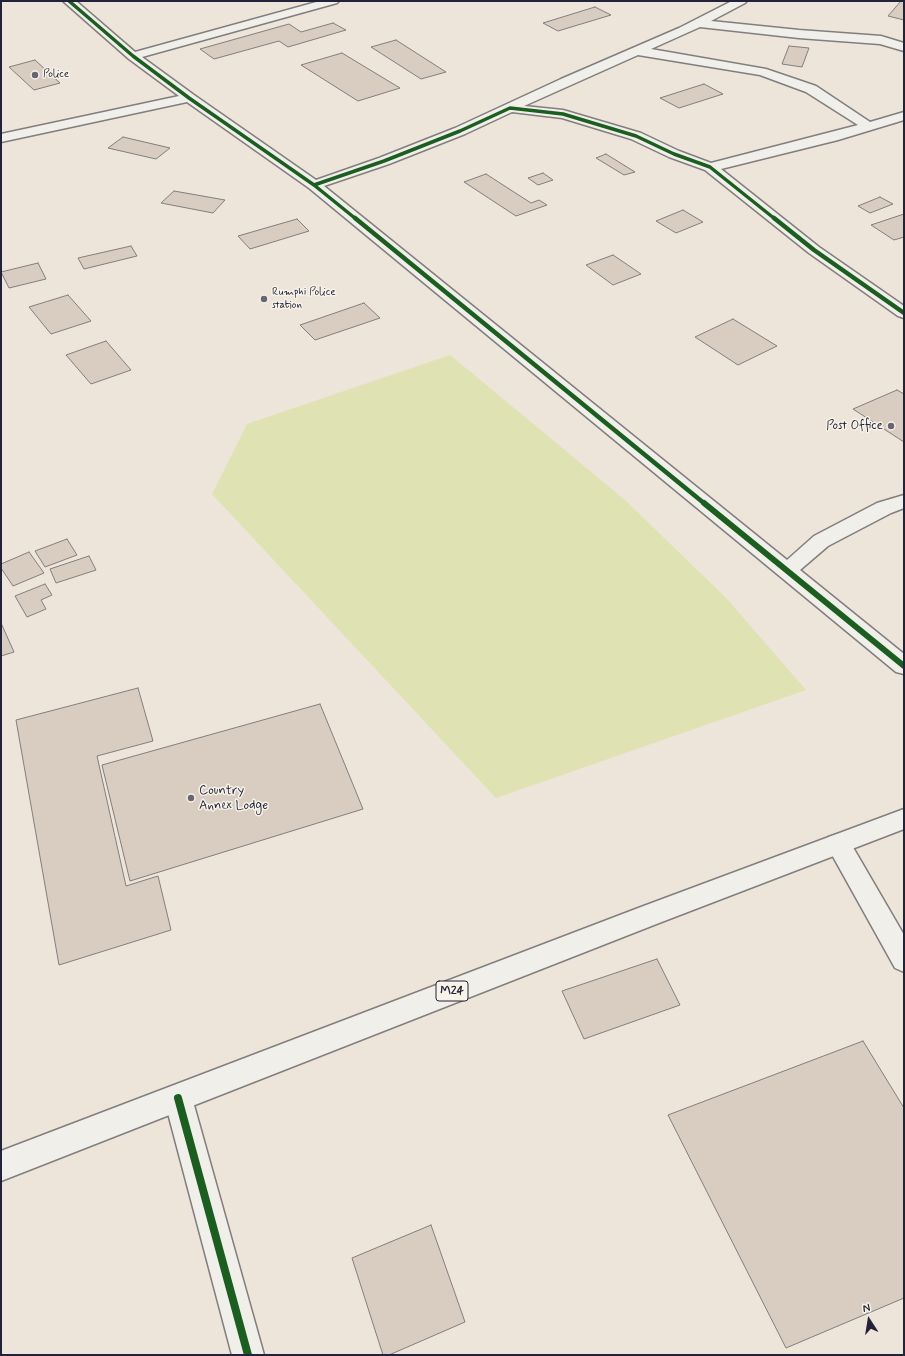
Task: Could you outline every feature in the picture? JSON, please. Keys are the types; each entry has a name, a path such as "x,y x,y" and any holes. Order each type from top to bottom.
{"street":[{"path":"70,1 133,56 189,98 314,186 904,666"},
{"path":"133,56 333,1"},
{"path":"314,186 460,131 638,51 741,1"},
{"path":"698,23 799,34 882,40 904,47"},
{"path":"638,51 762,72 811,89 868,126"},
{"path":"1,138 189,98"},
{"path":"510,108 563,114 605,126 636,136 674,154 710,167 814,250 904,313"},
{"path":"710,167 833,137 904,116"},
{"path":"787,571 821,541 884,508 904,501"},
{"name":"M24","path":"1,1166 650,914 904,819"},
{"path":"838,844 904,960"},
{"path":"178,1098 248,1355"}],"green space":[{"path":"450,355 625,500 727,599 806,690 496,798 212,494 247,424"}],"building":[{"path":"901,1 904,2 904,20 888,16"},
{"path":"595,7 611,15 558,31 543,23"},
{"path":"333,23 346,30 288,47 279,41 214,59 200,49 289,24 301,32"},
{"path":"396,40 446,72 421,79 371,47"},
{"path":"789,46 809,48 802,67 782,64"},
{"path":"342,53 400,88 358,101 301,65"},
{"name":"Police","path":"35,60 60,83 34,90 9,67"},
{"path":"704,84 723,94 679,108 660,98"},
{"path":"123,137 170,148 156,159 108,148"},
{"path":"606,154 635,172 624,175 596,158"},
{"path":"543,173 553,180 538,185 528,178"},
{"path":"486,174 531,203 539,200 547,205 516,216 464,182"},
{"path":"174,191 225,200 213,213 161,203"},
{"path":"880,197 893,204 870,213 858,206"},
{"path":"683,210 703,222 676,233 656,221"},
{"path":"904,214 904,237 894,240 871,225"},
{"path":"297,219 309,231 250,249 238,236"},
{"path":"131,246 137,256 84,269 78,258"},
{"path":"613,255 641,274 613,285 586,265"},
{"path":"38,263 46,279 9,288 1,272"},
{"path":"68,295 91,321 51,334 29,307"},
{"path":"364,303 380,318 315,340 300,325"},
{"path":"733,319 777,346 738,365 695,337"},
{"path":"106,341 131,370 91,384 66,355"},
{"name":"Post Office","path":"897,390 904,394 904,442 853,409"},
{"path":"67,539 77,555 45,567 35,551"},
{"path":"29,552 44,573 13,586 1,568 1,564"},
{"path":"89,556 96,570 56,583 50,569"},
{"path":"45,584 52,595 41,600 46,609 27,617 15,596"},
{"path":"1,623 14,652 1,656"},
{"path":"138,688 153,741 97,756 126,886 158,876 171,930 59,965 16,720"},
{"path":"320,704 363,809 130,881 102,765"},
{"path":"657,959 680,1005 584,1039 562,991"},
{"path":"863,1041 904,1108 904,1298 786,1348 668,1115"},
{"path":"431,1225 465,1322 389,1355 383,1355 352,1258"}],"cycle path":[{"path":"69,1 133,56 189,98 314,185 904,666"},
{"path":"314,185 384,161 460,131 510,108 563,114 636,136 674,154 710,167 814,250 904,313"},
{"path":"178,1098 248,1355"}],"place":[{"name":"Police","path":"35,75"},
{"name":"Rumphi Police station","path":"264,299"},
{"name":"Post Office","path":"891,426"},
{"name":"Country Annex Lodge","path":"191,798"}]}
